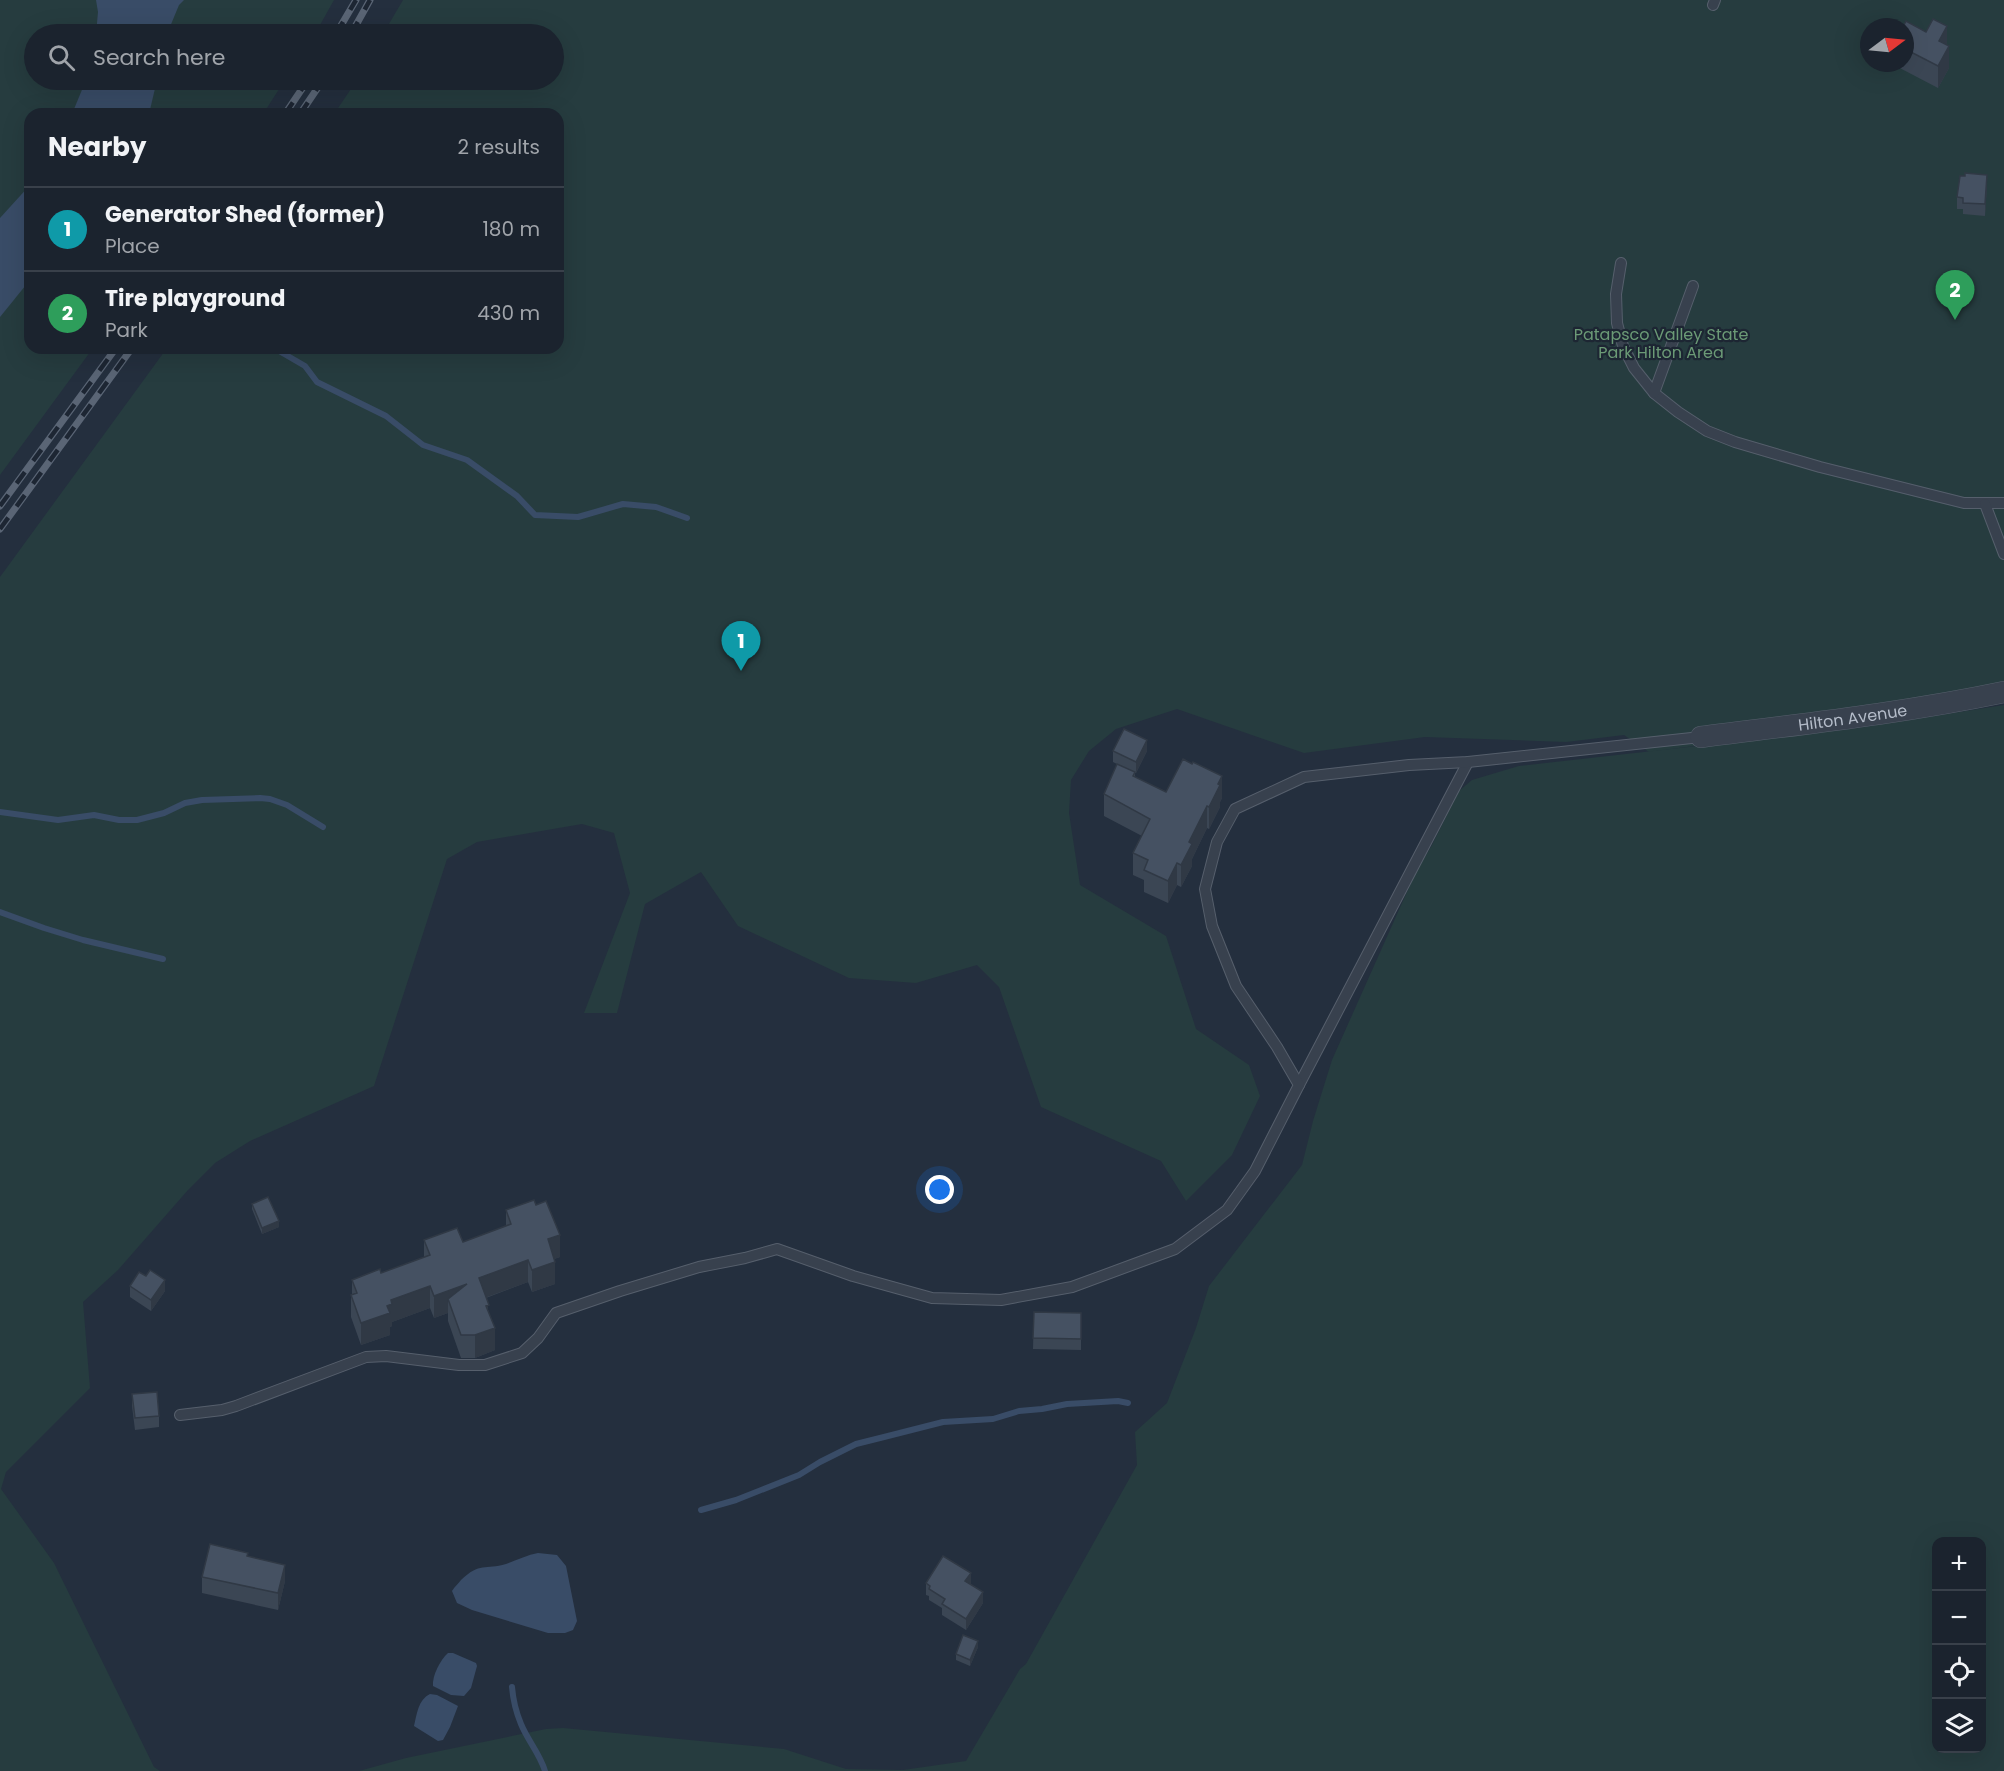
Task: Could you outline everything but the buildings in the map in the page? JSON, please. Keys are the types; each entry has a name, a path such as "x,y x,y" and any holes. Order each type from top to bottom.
{"street":[{"name":"Hilton Avenue","path":"1701,737 1881,713 2004,692"}],"lane":[{"path":"1621,263 1616,294 1617,323 1623,346 1634,369 1654,393 1677,412 1707,431 1821,467 1964,503 2004,503"},
{"path":"1654,393 1693,286"},
{"path":"1985,504 2004,554"},
{"path":"1299,1085 1277,1047 1236,986 1212,926 1205,889 1217,842 1235,809 1304,777 1701,737"},
{"path":"180,1415 236,1406 366,1357 386,1356 459,1365 485,1365 522,1353 538,1338 556,1313 699,1267 777,1250 932,1298 1001,1300 1072,1287 1174,1248 1227,1210 1255,1171 1468,762"}],"green space":[{"path":"0,0 334,0 321,24 24,24 24,90 279,90 267,108 24,108 24,354 89,354 0,475"},
{"name":"Patapsco Valley State Park Hilton Area","path":"403,0 2004,0 2004,701 1883,721 1649,752 1624,735 1566,742 1425,737 1304,753 1177,709 1116,729 1089,751 1071,780 1069,813 1080,885 1166,936 1196,1029 1249,1065 1260,1096 1232,1155 1186,1201 1161,1161 1041,1107 999,987 977,965 916,983 849,978 738,926 701,872 645,904 617,1013 584,1013 630,893 614,833 582,824 477,842 447,859 374,1086 250,1141 215,1163 188,1190 118,1270 83,1302 90,1388 6,1472 1,1489 54,1563 154,1767 160,1771 0,1771 0,577 163,354 564,354 564,108 338,108 350,90 564,90 564,24 389,24"},
{"path":"2004,705 2004,1771 359,1771 406,1758 546,1729 563,1728 784,1749 846,1769 903,1770 966,1761 1020,1669 1026,1664 1137,1465 1135,1432 1167,1403 1196,1328 1209,1286 1302,1165 1332,1060 1415,874 1459,791 1472,780 1519,766 1858,728"}],"water":[{"path":"96,0 184,0 179,5 171,24 97,24"},
{"path":"82,90 155,90 150,108 74,108"},
{"path":"24,192 24,287 0,317 0,218"},
{"path":"538,1553 557,1555 566,1566 577,1621 573,1630 565,1633 548,1633 472,1610 457,1603 452,1591 468,1574"},
{"path":"448,1653 476,1663 471,1688 464,1696 451,1695 433,1686 437,1668"},
{"path":"430,1694 437,1695 458,1706 443,1740 438,1741 414,1726 420,1704"}],"waterway":[{"path":"284,354 305,366 317,382 386,416 423,445 467,460 517,496 535,515 578,517 623,504 656,507 687,518"},
{"path":"0,812 58,820 94,815 119,820 137,820 164,813 185,803 202,800 260,798 287,805 323,827"},
{"path":"0,912 83,940 163,959"},
{"path":"701,1510 736,1500 799,1475 856,1444 943,1422 993,1419 1019,1411 1067,1404 1118,1401 1128,1403"},
{"path":"512,1687 521,1724 545,1771"}],"railway":[{"path":"342,24 356,0"},
{"path":"357,24 370,0"},
{"path":"289,108 301,90"},
{"path":"304,108 316,90"},
{"path":"0,506 112,354"},
{"path":"0,529 128,354"}],"place":[{"name":"Tire playground","path":"1955,320"},
{"name":"Generator Shed (former)","path":"741,671"}]}
